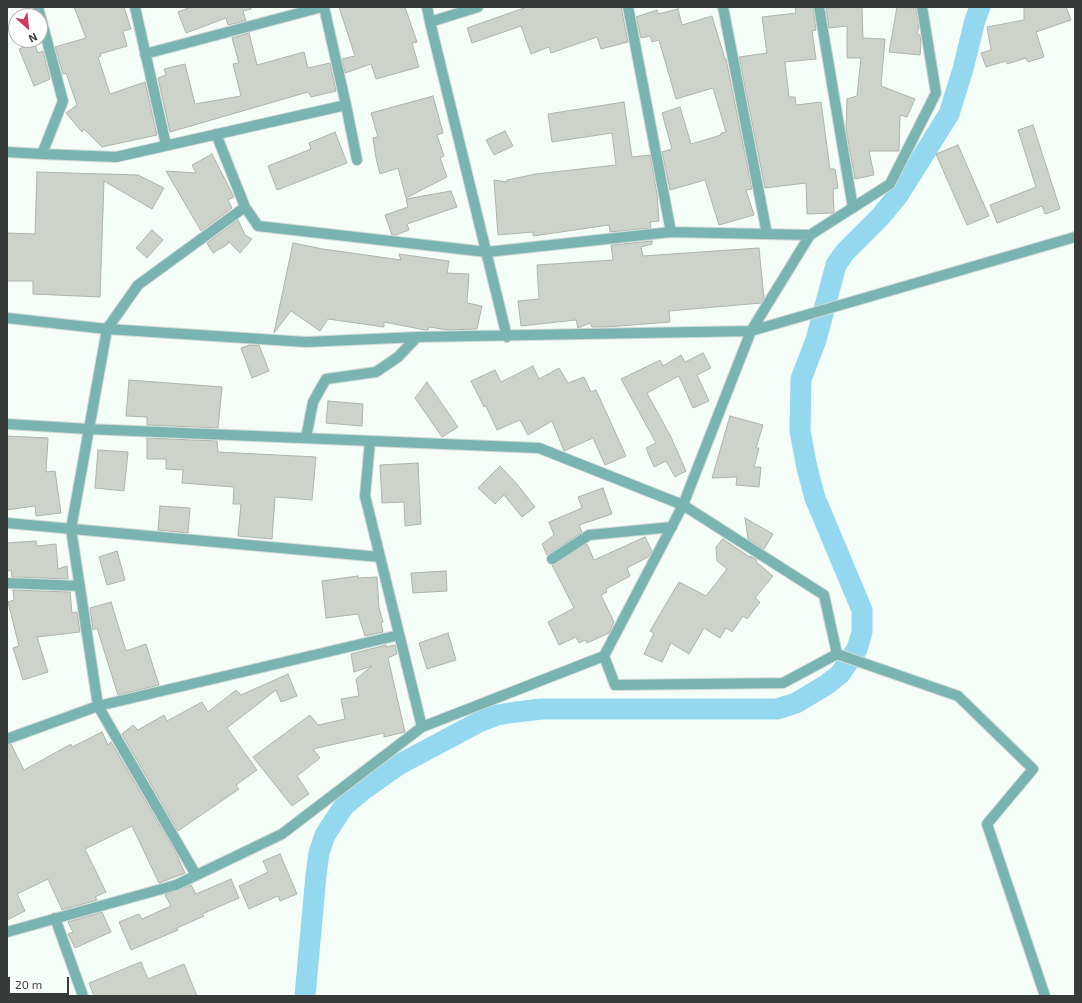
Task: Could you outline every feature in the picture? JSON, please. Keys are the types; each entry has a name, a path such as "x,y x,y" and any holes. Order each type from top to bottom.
{"street":[{"path":"38,7 63,101 42,154"},
{"path":"135,7 166,146"},
{"path":"145,54 323,7 357,160"},
{"path":"427,7 507,337"},
{"path":"430,22 478,7"},
{"path":"628,7 671,232"},
{"path":"723,7 767,234"},
{"path":"819,7 853,208"},
{"path":"7,932 176,885 282,834 422,727 604,656 684,504 751,330 810,235 890,184 936,93 922,7"},
{"path":"7,152 116,157 346,105"},
{"path":"216,134 245,207 258,226 487,252 671,232 810,235"},
{"path":"196,875 98,706 71,529 88,429 108,329 138,284 245,207"},
{"path":"7,318 108,329 306,342 418,337 507,337 751,330 1075,237"},
{"path":"306,438 313,402 326,379 376,372 398,357 418,337"},
{"path":"7,424 88,429 539,448 684,504 824,595 838,654"},
{"path":"370,441 365,496 422,727"},
{"path":"7,523 380,557"},
{"path":"552,559 589,535 672,527"},
{"path":"7,583 80,586"},
{"path":"7,738 98,706 399,634"},
{"path":"604,656 615,685 783,683 838,654 958,696 1033,769 987,824 1045,996"},
{"path":"55,918 83,996"}],"building":[{"path":"74,7 124,7 131,29 123,31 127,46 100,54 101,56 98,57 110,94 145,82 157,135 102,147 84,129 82,132 66,113 77,105 66,73 63,74 55,47 86,38"},
{"path":"191,7 251,7 251,9 243,11 246,21 228,25 226,18 186,33 178,12"},
{"path":"339,7 405,7 417,42 412,43 419,67 376,79 371,64 345,73 342,59 355,56"},
{"path":"527,7 621,7 628,42 601,49 597,37 551,53 549,47 531,54 521,26 472,43 467,28"},
{"path":"795,7 813,7 816,30 812,31 816,59 785,62 789,97 795,97 796,105 821,102 830,169 835,169 838,188 833,189 833,213 807,214 806,183 765,188 739,57 767,53 762,17 796,13"},
{"path":"862,7 863,38 885,39 881,86 915,99 907,117 900,115 899,151 869,151 874,175 855,179 846,130 847,99 857,96 861,58 847,58 847,26 829,28 826,8"},
{"path":"897,7 916,8 919,26 917,34 920,35 921,44 920,55 889,52"},
{"path":"1024,7 1066,7 1071,20 1036,32 1044,57 1028,62 1026,58 1007,64 1006,61 986,67 981,53 991,50 987,27 1024,20"},
{"path":"678,9 682,25 712,16 726,59 752,189 746,190 754,215 719,225 705,180 670,190 662,152 672,149 662,113 680,107 691,144 721,135 721,133 726,132 713,88 676,99 659,40 652,42 650,36 641,38 636,17 657,10 658,14"},
{"path":"249,33 257,65 304,52 308,68 330,63 336,91 311,97 308,92 170,132 158,78 166,75 164,69 185,64 195,104 241,96 233,64 239,63 232,38"},
{"path":"36,48 38,53 43,51 50,79 34,86 19,49"},
{"path":"433,96 443,133 437,135 444,156 440,158 447,177 406,198 398,168 380,174 373,138 378,137 371,113"},
{"path":"624,102 632,157 650,155 657,194 659,221 650,222 651,228 610,232 609,225 533,236 533,232 498,235 494,180 507,182 507,180 536,174 616,165 612,133 552,142 548,114"},
{"path":"1033,125 1060,209 1045,214 1042,206 997,223 990,205 1036,187 1018,130"},
{"path":"505,131 513,146 494,155 486,140"},
{"path":"335,132 347,163 277,190 268,166 311,149 309,143"},
{"path":"958,145 989,216 967,225 936,154"},
{"path":"212,154 234,197 228,200 232,208 201,231 166,171 196,173 192,165"},
{"path":"37,172 138,175 164,188 152,209 104,181 100,297 33,294 33,281 7,281 7,233 35,234"},
{"path":"451,191 457,207 407,224 409,230 392,235 385,215 408,207 406,199"},
{"path":"238,220 245,235 252,239 240,253 228,241 228,244 213,253 207,243"},
{"path":"152,230 163,240 147,258 136,248"},
{"path":"652,241 652,244 641,247 643,256 759,248 764,298 761,303 669,311 670,322 606,327 592,327 590,323 578,328 576,320 521,326 518,301 539,299 537,265 613,260 611,245"},
{"path":"293,243 323,249 401,260 399,254 449,261 447,273 469,274 467,303 482,306 477,329 448,330 429,327 428,330 425,330 384,322 384,327 328,319 320,331 291,311 274,333"},
{"path":"250,345 259,345 269,371 252,378 241,348"},
{"path":"703,353 711,368 697,375 709,401 693,408 679,376 647,393 671,437 686,471 675,477 666,461 654,467 646,448 656,443 621,379 660,360 663,366 681,355 685,362"},
{"path":"533,366 539,379 559,368 568,383 584,377 591,392 596,390 626,456 605,465 593,438 564,451 552,421 528,435 520,420 497,430 486,406 484,407 471,381 495,370 501,382"},
{"path":"129,380 222,387 218,428 147,425 147,417 126,416"},
{"path":"427,382 458,427 442,437 415,398"},
{"path":"328,401 363,404 362,426 326,423"},
{"path":"730,416 763,425 756,448 759,448 754,467 761,467 759,487 736,485 737,477 712,478"},
{"path":"7,436 48,438 46,472 55,471 61,513 36,516 35,506 7,510"},
{"path":"147,438 217,441 218,452 316,457 312,500 275,497 272,539 238,536 241,504 233,504 234,487 182,483 183,470 166,469 166,459 147,459"},
{"path":"98,450 128,452 124,491 95,488"},
{"path":"418,463 421,524 405,526 404,502 382,503 380,465"},
{"path":"500,466 517,484 535,507 522,517 504,495 495,504 478,488"},
{"path":"603,488 612,514 579,525 582,532 547,555 542,544 554,535 549,522 582,508 578,497"},
{"path":"160,506 190,508 188,533 158,530"},
{"path":"745,518 773,534 764,549 748,539"},
{"path":"645,537 652,551 648,557 627,568 630,576 606,589 607,592 601,595 614,622 609,633 587,643 585,640 579,643 576,637 559,645 548,622 574,608 552,565 587,544 594,560"},
{"path":"723,539 751,558 750,556 757,560 756,562 773,576 755,598 760,602 747,619 743,616 732,632 726,628 720,638 704,628 689,654 671,643 662,662 644,654 654,633 650,631 679,582 706,596 727,569 717,561 716,547"},
{"path":"36,541 37,546 56,544 58,569 67,566 68,579 12,577 11,570 7,571 7,543"},
{"path":"117,551 125,580 107,585 99,557"},
{"path":"446,571 447,591 413,593 411,573"},
{"path":"358,576 358,578 377,577 379,608 383,622 381,623 383,632 365,636 358,614 326,618 322,581"},
{"path":"13,590 70,592 72,613 77,612 80,632 37,637 48,672 23,680 13,648 19,646 8,602 14,600"},
{"path":"111,602 126,651 146,644 159,685 118,695 97,628 93,630 90,608"},
{"path":"448,633 456,660 427,669 419,643"},
{"path":"386,645 386,647 395,645 397,654 388,658 405,732 384,737 384,733 313,749 320,758 297,776 309,794 292,806 253,757 310,715 318,725 345,719 341,699 359,696 356,679 372,666 354,672 351,654"},
{"path":"288,674 297,696 281,702 276,690 227,728 257,770 236,785 239,789 178,831 122,734 133,725 138,730 164,715 167,721 202,702 208,712 236,690 241,695"},
{"path":"102,732 108,745 111,742 175,851 185,873 159,883 132,826 85,849 106,892 95,897 97,900 62,910 48,879 17,894 25,911 7,920 7,745 11,744 24,770 71,744 72,747"},
{"path":"280,854 297,894 280,901 278,896 249,909 239,886 268,872 263,861"},
{"path":"231,879 239,898 202,914 204,916 177,928 178,930 131,950 119,922 139,914 142,919 171,906 165,895 191,885 196,894"},
{"path":"102,912 111,932 75,948 68,934 73,932 68,922"},
{"path":"141,962 148,979 184,964 197,996 94,996 89,983"}],"waterway":[{"path":"305,996 316,875 319,853 325,835 344,806 363,790 400,764 479,722 497,715 542,709 777,709 796,703 826,685 840,674 857,649 862,632 862,610 815,498 807,468 800,431 801,379 816,340 836,265 845,252 881,216 899,194 949,114 980,7"}]}
